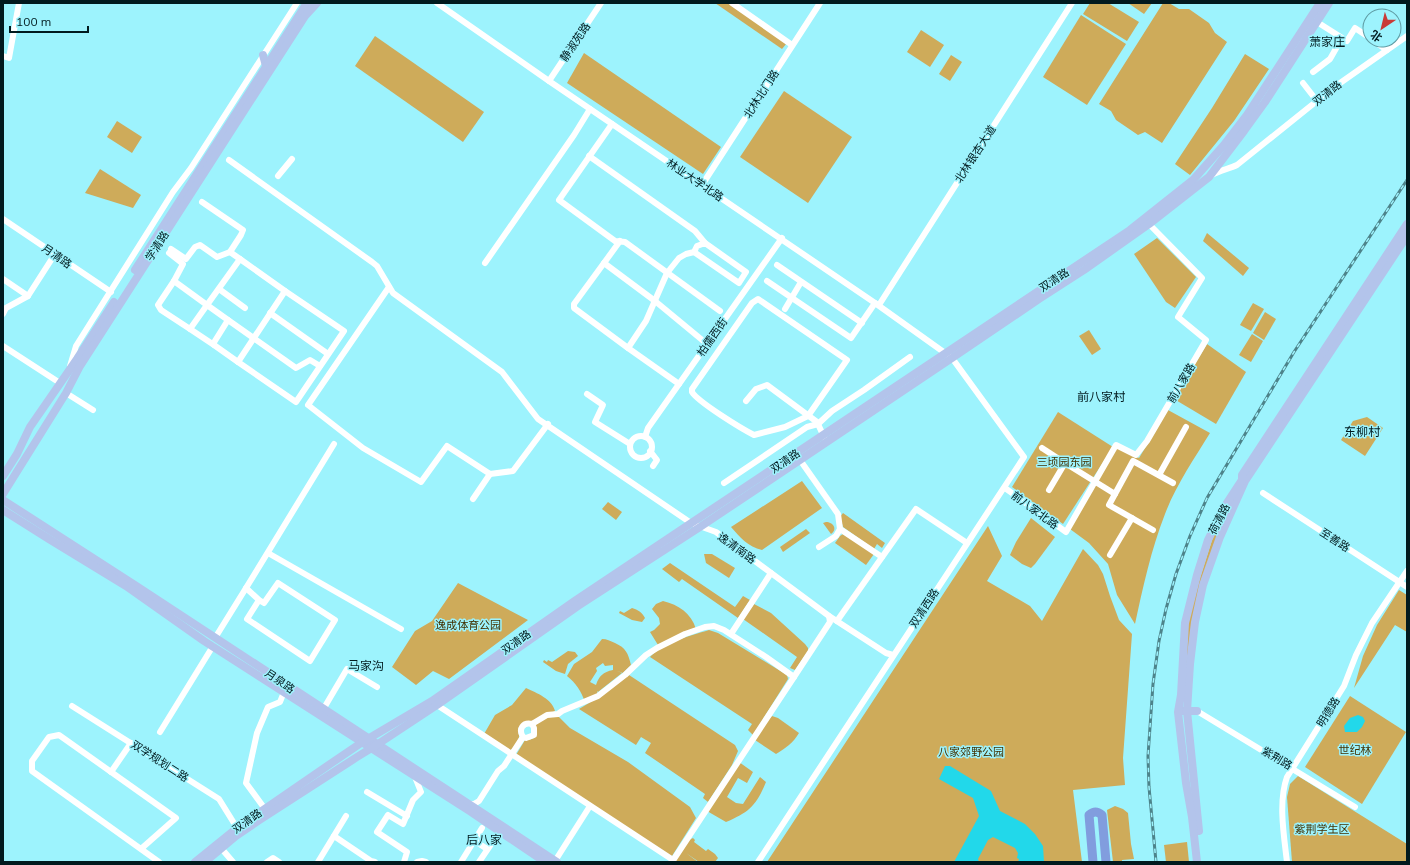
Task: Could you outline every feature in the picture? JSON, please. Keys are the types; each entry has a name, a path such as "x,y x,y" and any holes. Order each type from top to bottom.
{"highway":[{"path":"1093,862 1088,814 1095,811 1102,815 1106,862"}],"main road":[{"name":"学清路","path":"3,476 17,454 30,427 122,290 306,3"},
{"name":"学清路","path":"3,494 66,393 88,352 305,16 317,3"},
{"name":"双清路","path":"205,862 258,821 436,706 578,606 800,460 825,438 944,353 1130,230 1193,180 1224,145 1247,116 1320,3"},
{"name":"双清路","path":"195,862 237,828 361,743 432,701 576,600 691,523 952,358 1102,258 1150,224 1209,177 1244,132 1329,3"},
{"path":"263,55 266,66"},
{"name":"荷清路","path":"1197,862 1178,712 1181,695 1185,623 1195,580 1208,540 1225,506 1242,480 1242,475 1407,224"},
{"name":"荷清路","path":"1202,862 1187,711 1190,664 1195,622 1203,585 1220,537 1245,482 1407,236"},
{"name":"月泉路","path":"3,500 324,708 556,861"},
{"name":"月泉路","path":"3,510 126,586 213,646 545,862"},
{"path":"1178,712 1197,711"}],"street":[{"path":"6,57 19,3"},
{"name":"学清路","path":"68,371 76,346 173,192 191,168 297,3"},
{"name":"林业大学北路","path":"438,3 548,81 782,238 952,358"},
{"name":"静淑苑路","path":"548,81 601,3"},
{"path":"732,3 792,45"},
{"name":"北林北门路","path":"702,185 820,3"},
{"name":"北林银杏大道","path":"792,298 851,338 877,304 1072,3"},
{"path":"1317,22 1347,41 1355,28 1362,33"},
{"name":"双清路","path":"1209,177 1222,169 1231,168 1237,165 1317,101 1407,36"},
{"path":"1313,72 1330,59 1342,38"},
{"path":"1303,83 1317,101"},
{"path":"485,264 590,109"},
{"path":"612,124 559,200 615,241 625,242 720,311"},
{"path":"589,156 695,231 705,243 746,272 739,283 694,252 679,258 667,273 646,321 628,348"},
{"path":"278,176 292,159"},
{"path":"229,160 372,262 377,266 389,286 308,404 363,448 421,482 447,446 490,474 513,471 548,424"},
{"path":"202,202 242,230 241,235 230,252 217,257 200,245 195,247 186,259 170,251 183,264 158,305 161,310 296,402 344,331 230,252"},
{"name":"月清路","path":"3,219 111,292"},
{"name":"前八家路","path":"1116,445 1136,455 1147,441 1206,340 1178,317 1202,278 1150,224"},
{"name":"柏儒西街","path":"645,437 648,428 782,238"},
{"path":"620,241 574,304 574,308 679,384"},
{"path":"694,252 697,246 705,243"},
{"path":"3,314 6,308 28,296 55,254"},
{"path":"190,329 240,259"},
{"path":"604,263 655,301 707,344"},
{"path":"777,265 862,322"},
{"path":"3,279 28,296"},
{"path":"174,281 296,368 310,360 320,366"},
{"path":"767,281 792,298"},
{"path":"785,309 801,282"},
{"name":"逸清南路","path":"389,286 393,293 502,372 538,419 548,424 691,523 716,532 829,616 886,653 894,655"},
{"path":"219,289 245,308"},
{"path":"238,362 285,291"},
{"path":"755,300 758,300 847,360 808,416 785,427 754,435 743,430 700,400 692,392 692,389 755,300"},
{"path":"270,314 328,354"},
{"path":"214,345 213,344 228,320"},
{"path":"3,346 60,383"},
{"path":"724,483 807,427 818,424 832,410 864,390 910,357"},
{"name":"双清西路","path":"758,862 1024,457 952,358"},
{"path":"746,401 756,389 767,385 818,424 825,438"},
{"path":"66,393 93,410"},
{"path":"587,394 603,405 595,422 630,444"},
{"path":"1159,475 1186,427"},
{"path":"641,436 645,437 651,444 650,451 646,456 639,457 633,454 630,444 635,438 641,436"},
{"path":"1095,482 1116,445 1110,442"},
{"path":"215,638 334,444"},
{"path":"1042,448 1115,494"},
{"path":"650,451 657,460 653,466"},
{"path":"800,460 838,514 840,529 836,536 819,547"},
{"path":"1153,530 1109,505 1133,461 1173,483"},
{"path":"1049,490 1065,463"},
{"path":"472,499 490,474"},
{"name":"前八家北路","path":"1005,488 1066,532 1095,482"},
{"name":"至善路","path":"1263,493 1407,587"},
{"path":"837,621 916,509 967,543"},
{"path":"1110,555 1132,518"},
{"path":"840,529 882,557"},
{"path":"268,553 401,629"},
{"name":"明德路","path":"1287,862 1282,799 1284,786 1293,768 1344,686 1356,655 1372,623 1407,570"},
{"path":"731,634 771,573"},
{"path":"246,588 264,603 278,583 335,620 310,661 248,619 259,600"},
{"path":"436,706 512,754 672,861 830,622 829,616"},
{"path":"523,737 520,733 524,725 528,723 532,724 547,715 558,714 598,696 625,675 646,655 685,634 705,627 714,626 731,634 794,677"},
{"path":"160,732 213,646"},
{"path":"324,708 347,669 376,687"},
{"path":"265,809 246,783 257,733 268,707 280,702 284,692"},
{"name":"双学规划二路","path":"72,706 219,799 237,828"},
{"name":"紫荆路","path":"1197,711 1355,806"},
{"path":"523,737 526,738 534,735 534,728 532,724"},
{"path":"142,848 176,818 59,735 49,737 32,761 32,771 142,848 159,862"},
{"path":"468,804 474,804 478,801 496,780 498,771 504,766 523,737"},
{"path":"111,772 131,743"},
{"path":"404,862 407,852 377,832 388,815 403,824 413,800 421,792 415,777"},
{"path":"367,792 407,816"},
{"path":"556,861 590,806"},
{"path":"318,862 346,816"},
{"path":"461,862 482,828"},
{"path":"334,836 371,862 375,862"},
{"path":"479,862 496,837"},
{"path":"474,841 487,849"},
{"path":"222,848 233,862"},
{"path":"267,862 273,858 280,862"}],"green space":[{"path":"715,3 730,3 787,43 782,49"},
{"path":"1090,3 1108,3 1139,22 1127,41 1083,14"},
{"path":"1128,3 1152,3 1144,14"},
{"path":"1163,3 1169,3 1179,9 1189,9 1209,23 1215,33 1227,42 1162,143 1145,132 1138,135 1116,120 1111,111 1099,104"},
{"path":"1081,15 1126,44 1087,105 1043,77"},
{"path":"921,30 944,45 930,67 907,52"},
{"path":"375,36 484,112 463,142 355,66"},
{"path":"584,53 721,147 703,174 567,83"},
{"path":"1245,54 1269,69 1234,121 1190,175 1175,164"},
{"path":"951,55 962,62 950,81 939,74"},
{"path":"784,91 852,137 808,203 740,157"},
{"path":"117,121 142,137 132,153 107,137"},
{"path":"100,169 141,195 133,208 85,193"},
{"path":"1207,233 1249,268 1243,276 1203,241"},
{"path":"1157,238 1196,277 1175,308 1166,302 1134,254"},
{"path":"1253,303 1264,309 1251,331 1240,325"},
{"path":"1265,312 1276,319 1264,340 1253,333"},
{"path":"1089,330 1101,349 1092,355 1079,336"},
{"path":"1252,334 1263,341 1251,362 1239,355"},
{"path":"1207,344 1246,372 1216,424 1174,399"},
{"path":"1168,410 1210,433 1169,503 1151,555 1135,624 1117,595 1108,564 1089,543 1070,529 1117,447 1139,458"},
{"name":"三顷园东园","path":"1058,412 1113,447 1063,524 1012,487"},
{"path":"1367,417 1383,428 1365,456 1341,440 1353,421"},
{"path":"802,481 822,508 762,550 748,544 731,527"},
{"path":"608,502 622,512 616,520 602,509"},
{"path":"1232,502 1203,584 1186,689 1187,627 1192,603 1213,537 1222,517"},
{"path":"843,513 885,543 882,548 877,544 874,549 843,527 840,517"},
{"path":"1031,518 1055,537 1031,568 1022,564 1010,555"},
{"path":"826,522 833,524 834,526 834,530 831,534 823,523"},
{"name":"八家郊野公园","path":"988,526 1002,556 987,581 1030,606 1042,621 1083,549 1098,565 1103,574 1119,620 1132,634 1123,758 1125,785 1073,790 1082,862 767,862"},
{"path":"806,529 810,533 783,552 780,547"},
{"path":"843,534 874,554 866,565 835,543"},
{"path":"704,554 712,554 735,568 729,578 706,563"},
{"path":"670,563 735,607 743,596 750,600 738,618 682,579 679,582 662,569"},
{"name":"逸成体育公园","path":"458,583 528,620 449,679 433,671 416,685 392,667 415,631 432,621"},
{"path":"1399,590 1407,595 1407,632 1395,625 1354,688 1363,656 1377,625"},
{"path":"663,601 684,610 691,618 696,629 658,645 650,632 660,624 659,618 652,609 656,604"},
{"path":"754,604 771,613 808,648 808,651 795,670 790,668 797,657 743,619"},
{"path":"632,608 644,616 645,618 642,622 632,620 619,613 620,611 624,613"},
{"path":"709,630 718,633 787,675 788,679 753,735 748,730 752,724 650,657 662,647 670,643"},
{"path":"602,639 607,640 624,649 628,654 631,665 623,673 617,671 622,673 598,692 597,691 598,696 585,702 578,688 567,676 574,664 592,652","holes":["603,663 605,666 613,665 613,670 602,675 596,685 590,682 597,671 596,668"]},
{"path":"568,651 575,652 578,656 568,664 565,674 556,671 543,662 544,660 547,662 548,660 552,662"},
{"path":"629,675 735,745 738,751 732,765 708,802 703,798 705,794 645,753 651,743 641,737 636,745 579,709 599,697"},
{"path":"526,688 539,694 551,703 555,711 532,723 523,723 518,730 519,738 515,746 510,751 484,734 495,715 512,705"},
{"name":"世纪林","path":"1350,696 1406,732 1362,804 1305,767"},
{"path":"550,716 558,716 570,728 628,762 690,807 696,818 672,856 668,855 516,755 525,740 534,738 534,725"},
{"path":"772,716 778,718 799,733 789,745 776,754 755,740"},
{"path":"739,762 753,772 747,783 738,778 727,797 736,803 743,804 760,777 766,782 759,797 751,807 741,815 726,822 707,811"},
{"name":"紫荆学生区","path":"1298,776 1407,844 1407,862 1292,862 1287,797 1290,784"},
{"path":"1115,806 1128,813 1134,859 1122,860 1122,862 1113,862 1107,810"},
{"path":"693,838 695,840 694,842 706,851 708,849 715,854 718,858 715,862 699,862 686,853 698,862 674,862 689,840"},
{"path":"1187,842 1189,862 1166,862 1164,845"}],"water":[{"path":"1358,715 1363,717 1365,721 1362,727 1357,732 1345,732 1344,726 1350,718"},
{"path":"945,766 950,766 991,791 1000,811 1025,824 1035,834 1043,846 1044,862 1018,862 1018,853 1015,848 993,837 988,840 978,859 979,862 954,862 979,816 973,798 939,779"}],"railway":[{"path":"1156,862 1149,787 1148,756 1153,684 1159,641 1176,574 1190,536 1207,498 1294,352 1407,180"}],"district":[{"name":"萧家庄","path":"1327,41"},
{"name":"前八家村","path":"1101,396"},
{"name":"东柳村","path":"1362,431"},
{"name":"马家沟","path":"366,665"},
{"name":"后八家","path":"484,839"}]}
